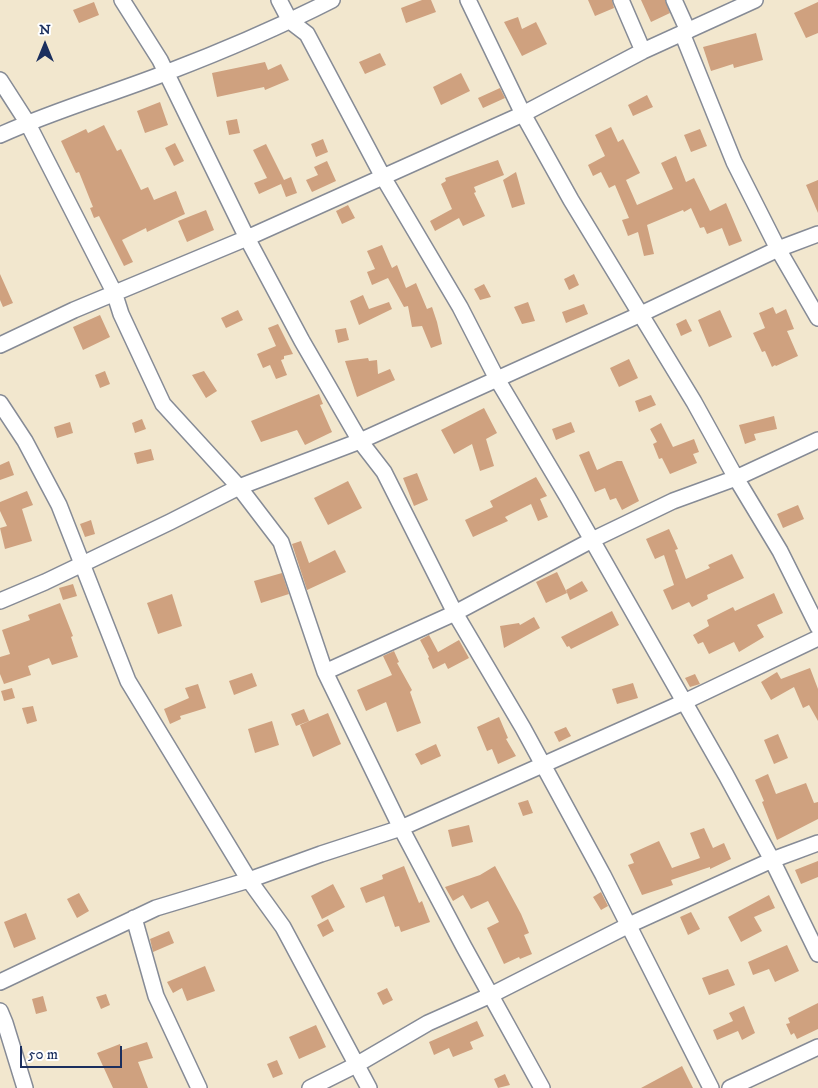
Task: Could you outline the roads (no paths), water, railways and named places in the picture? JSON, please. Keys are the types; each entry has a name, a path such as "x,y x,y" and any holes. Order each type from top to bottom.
{"street":[{"path":"122,0 167,72 247,238 302,341 360,441 384,472 455,612 542,764 629,925 711,1088"},
{"path":"279,0 290,21 307,34 383,177 460,307 497,379 592,540 772,860 818,954"},
{"path":"0,134 27,122 167,72 290,21 332,0"},
{"path":"468,0 523,114 571,200 694,402 736,478 780,551 818,627"},
{"path":"621,0 643,51"},
{"path":"674,0 734,162 778,249 818,318"},
{"path":"0,346 114,292 247,238 523,114 643,51 755,0"},
{"path":"0,80 27,122 114,292 121,314 163,404 238,487 281,542 326,672 401,828 542,1088"},
{"path":"0,601 170,522 238,487 360,441 641,314 778,249 818,234"},
{"path":"0,403 25,441 58,505 128,682 249,880 283,927 369,1088"},
{"path":"326,672 455,612 592,540 673,501 736,478 818,440"},
{"path":"0,982 156,908 249,880 401,828 684,702 818,638"},
{"path":"310,1088 356,1065 428,1023 491,995 629,925 772,860 818,843"},
{"path":"134,918 156,996 199,1088"},
{"path":"0,1011 25,1088"},
{"path":"730,1088 818,1047"}]}
